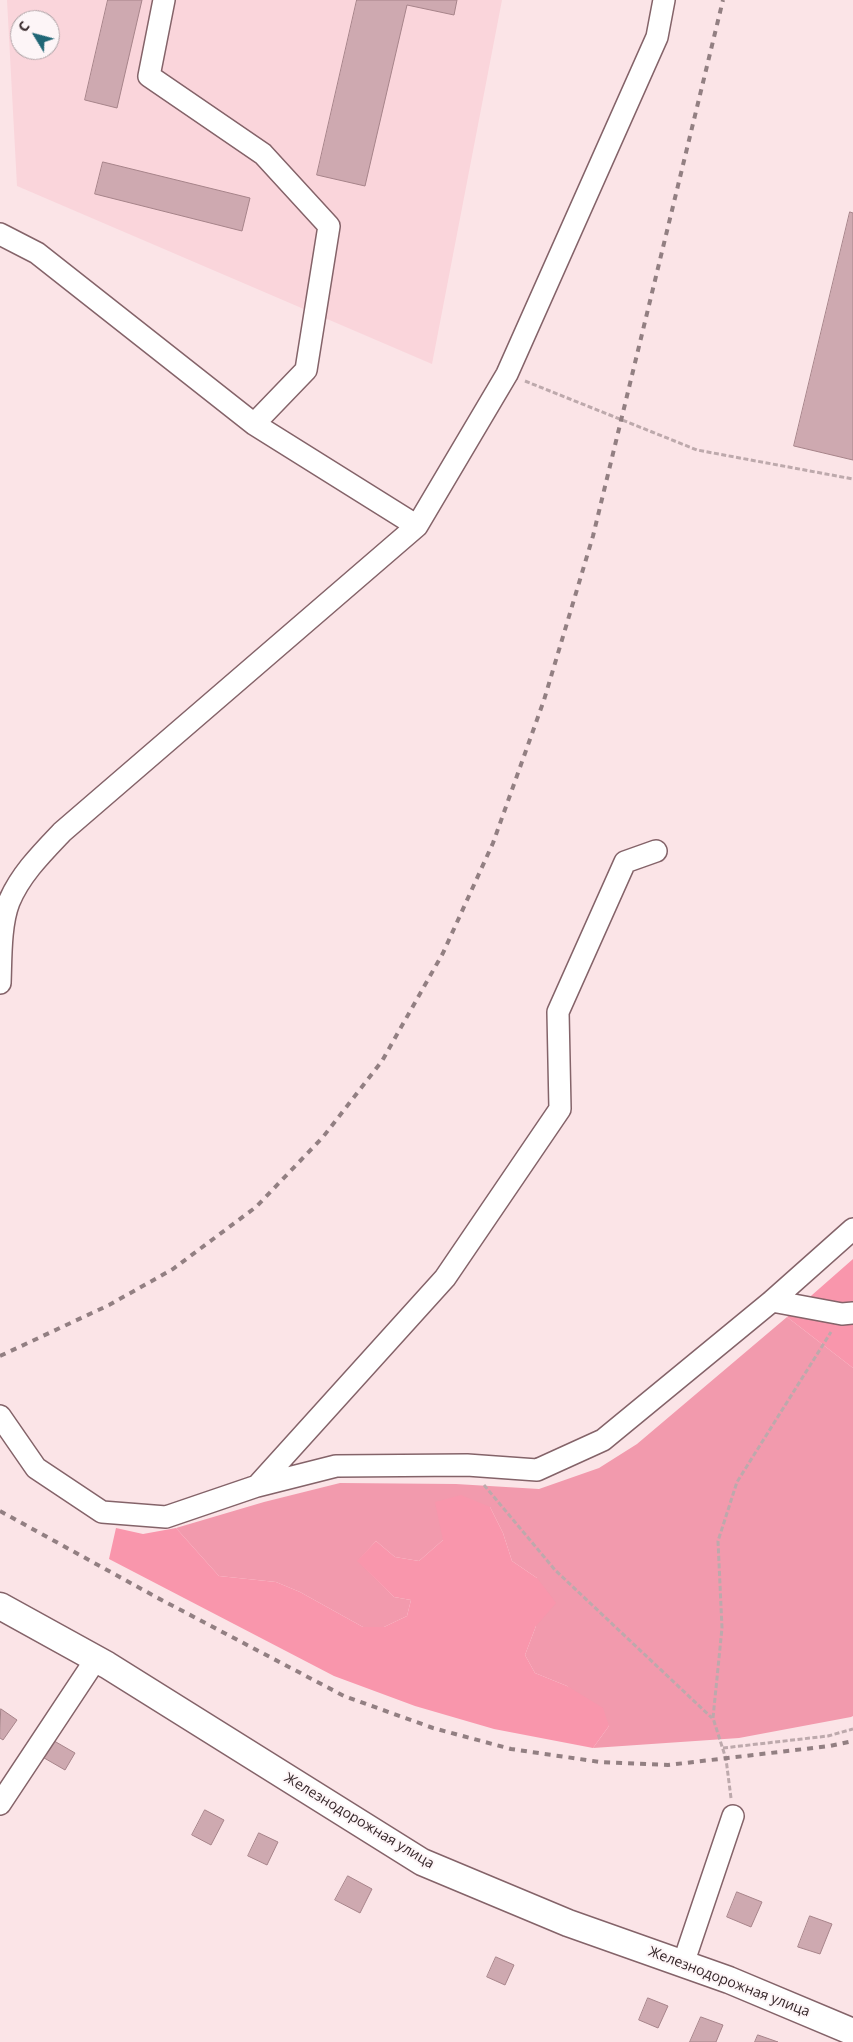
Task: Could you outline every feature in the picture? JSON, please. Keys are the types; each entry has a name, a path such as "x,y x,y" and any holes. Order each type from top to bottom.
{"main road":[{"name":"Железнодорожная улица","path":"0,1606 96,1659 422,1862 568,1923 738,1984 853,2032"}],"street":[{"path":"164,0 148,76 263,154 329,226 306,370 254,424"},
{"path":"0,983 3,932 8,903 29,867 62,832 417,526 507,374 657,37 664,0"},
{"path":"0,234 37,253 254,424 417,526"},
{"path":"257,1486 445,1278 560,1109 558,1012 625,862 656,851"},
{"path":"0,1416 36,1468 102,1512 166,1517 257,1486 336,1466 467,1464 537,1470 603,1440 772,1301 853,1229"},
{"path":"772,1301 848,1313"},
{"path":"0,1804 96,1659"},
{"path":"684,1964 733,1816"}],"path":[{"path":"507,374 697,450 853,479"},
{"path":"733,1816 726,1760 713,1718 722,1628 718,1541 737,1482 848,1313"},
{"path":"467,1464 555,1570 713,1718"},
{"path":"722,1748 828,1736 853,1729"}],"shaded area":[{"path":"7,0 502,0 432,364 17,186 10,60 60,60 60,10 10,10 10,56"},
{"path":"853,1259 853,1368 787,1317"},
{"path":"787,1317 853,1368 853,1716 851,1717 739,1738 593,1748 609,1726 567,1686 535,1673 525,1655 536,1626 537,1578 512,1561 503,1533 490,1507 443,1540 419,1561 395,1557 376,1541 358,1561 394,1597 411,1600 407,1616 384,1627 363,1627 300,1592 276,1582 219,1576 176,1528 264,1502 340,1483 456,1484 539,1489 599,1468 637,1444"},
{"path":"461,1495 490,1507 503,1533 512,1561 537,1578 556,1603 536,1626 525,1655 535,1673 567,1686 603,1708 609,1726 593,1748 494,1729 415,1706 334,1676 109,1559 116,1528 143,1534 176,1528 219,1576 276,1582 300,1592 363,1627 384,1627 407,1616 411,1600 394,1597 357,1561 376,1541 395,1557 419,1561 443,1540 435,1502"}],"building":[{"path":"108,0 142,0 117,108 85,100"},
{"path":"357,0 457,0 454,15 407,5 365,186 317,175"},
{"path":"103,162 250,198 242,231 95,194"},
{"path":"850,212 853,213 853,460 794,446"},
{"path":"1,1709 17,1720 3,1740 0,1738"},
{"path":"49,1738 75,1753 65,1770 39,1755"},
{"path":"205,1810 224,1820 211,1845 192,1835"},
{"path":"259,1833 278,1842 267,1865 248,1856"},
{"path":"348,1876 372,1889 360,1913 335,1900"},
{"path":"737,1892 762,1902 751,1927 727,1917"},
{"path":"810,1916 832,1924 820,1954 798,1947"},
{"path":"496,1957 514,1965 505,1985 487,1977"},
{"path":"648,1998 668,2006 658,2028 639,2020"},
{"path":"701,2017 723,2025 716,2042 690,2042"},
{"path":"758,2035 778,2042 755,2042"}],"railway":[{"path":"0,1356 109,1305 173,1269 256,1207 323,1137 382,1061 443,953 493,843 544,700 593,536 723,0"},
{"path":"0,1511 156,1597 344,1696 433,1728 511,1749 600,1762 668,1765 830,1746 853,1741"}]}
